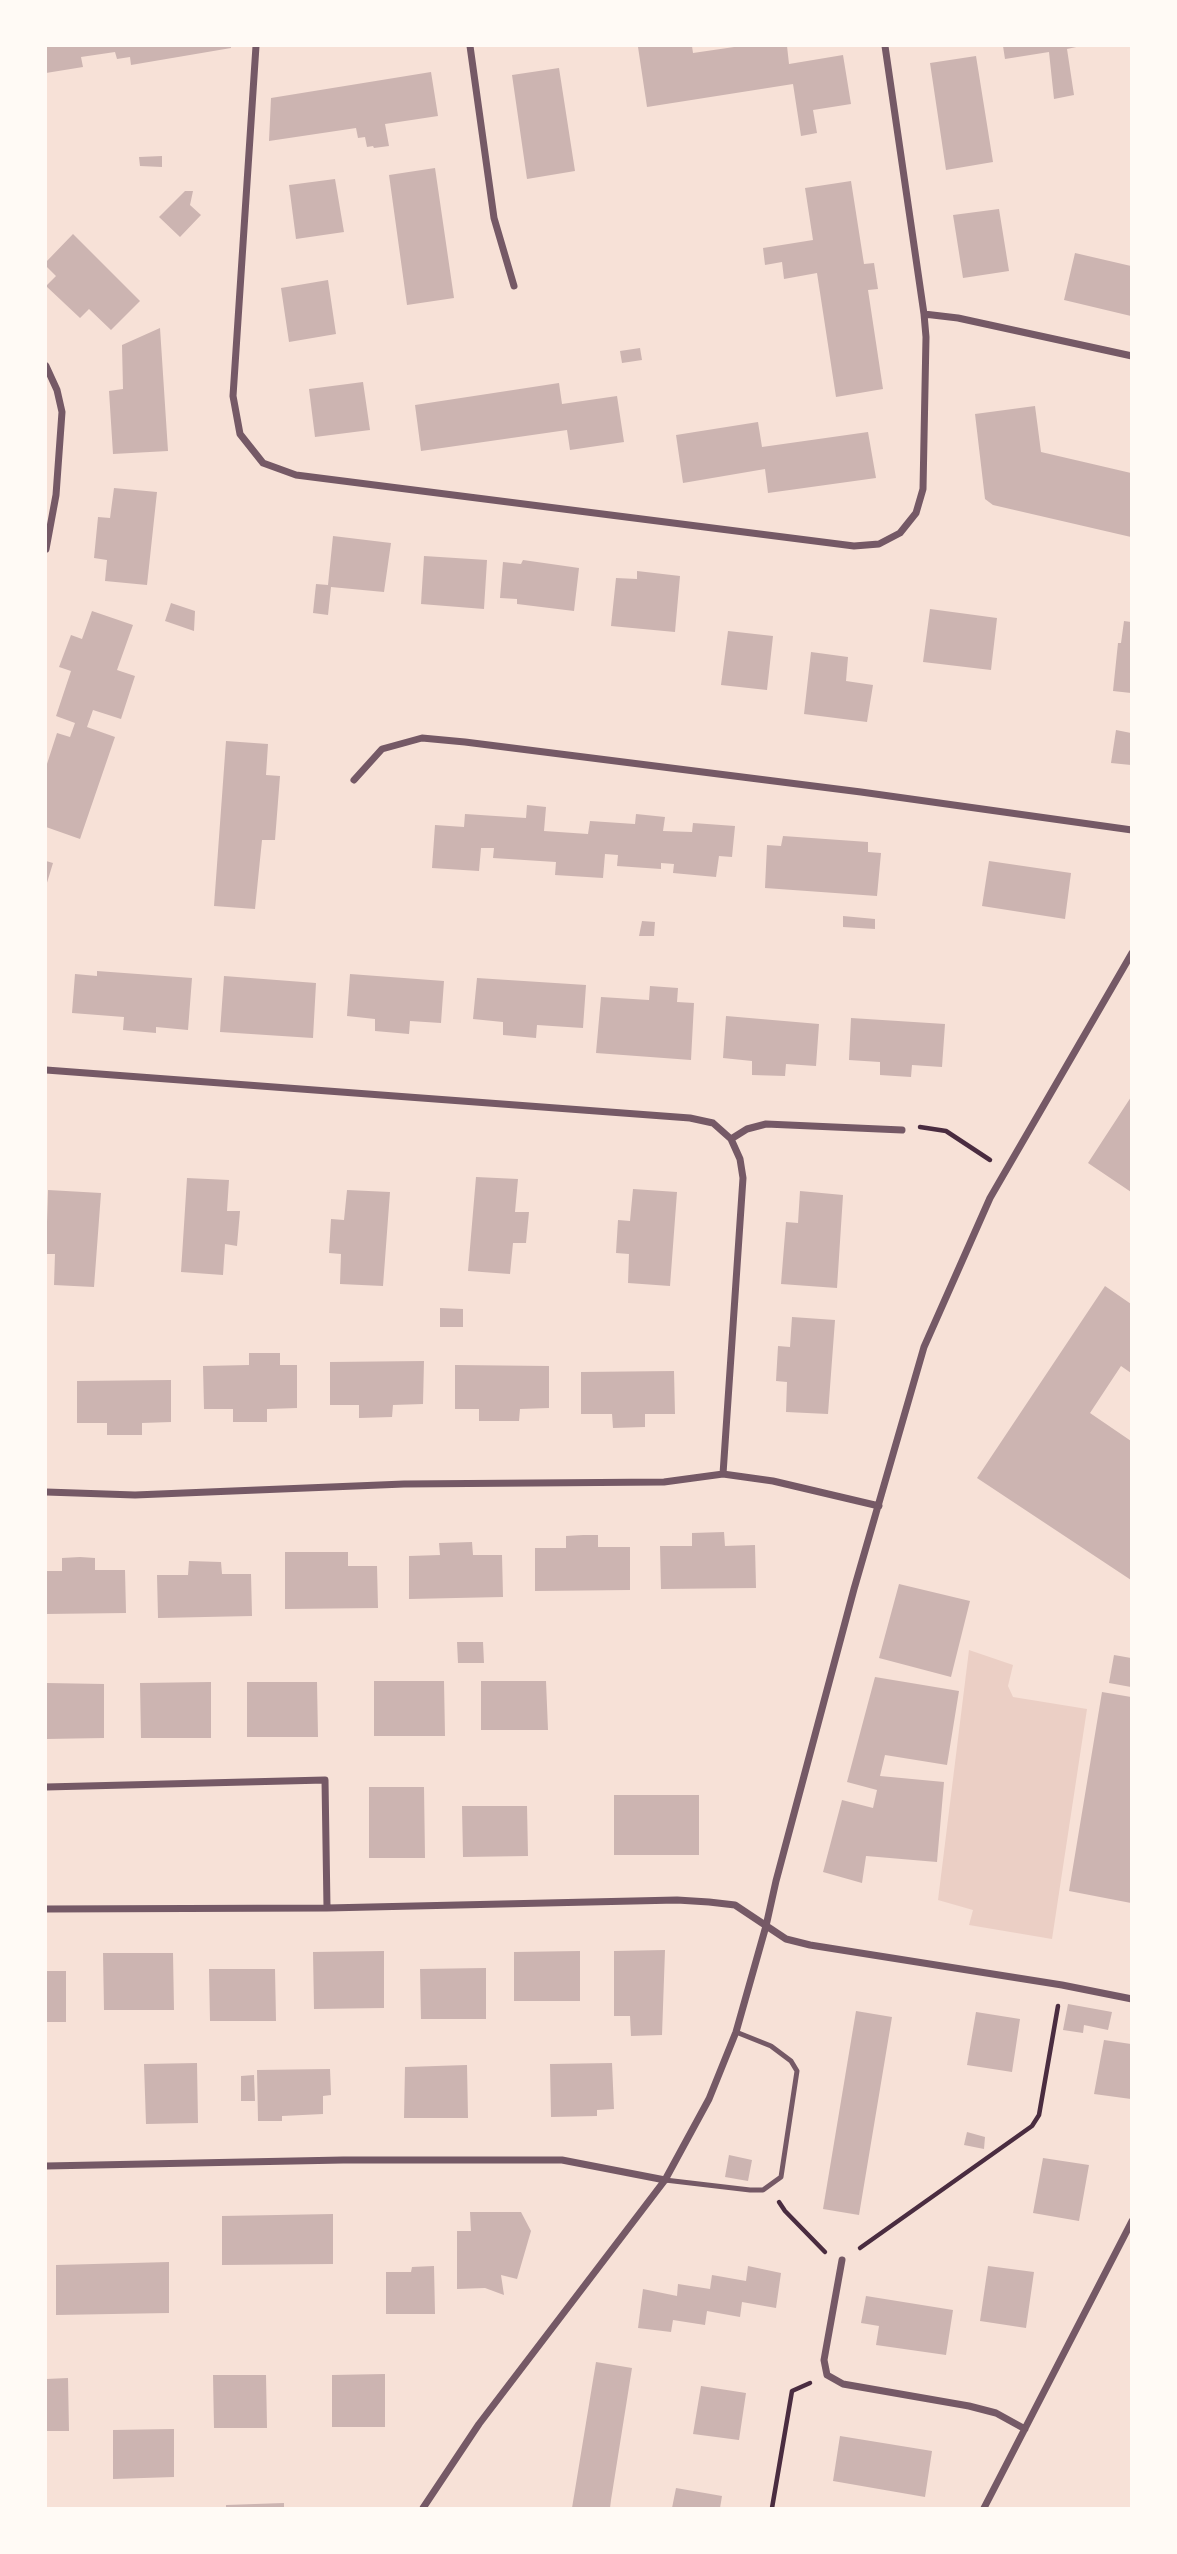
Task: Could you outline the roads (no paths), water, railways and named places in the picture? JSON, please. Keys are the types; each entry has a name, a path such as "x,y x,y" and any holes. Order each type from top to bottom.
{"street":[{"path":"256,46 233,396 240,434 263,463 296,475 855,546 878,544 900,533 916,513 923,489 926,337 885,46"},
{"path":"470,46 494,218 514,286"},
{"path":"924,314 958,318 1132,356"},
{"path":"46,366 57,390 62,412 56,495 46,549"},
{"path":"354,780 382,749 422,738 861,792 1132,830"},
{"path":"423,2508 479,2424 665,2180 709,2099 736,2032 854,1589 924,1346 990,1198 1132,953"},
{"path":"46,1070 690,1118 713,1123 732,1139 740,1159 743,1178 723,1474"},
{"path":"732,1139 747,1129 766,1124 902,1130"},
{"path":"46,1492 135,1495 404,1484 664,1482 723,1474 774,1481 879,1506"},
{"path":"46,1787 325,1780 327,1908"},
{"path":"46,1909 327,1908 698,1901 735,1905 786,1939 810,1945 1062,1985 1132,1999"},
{"path":"46,2166 343,2160 562,2160 665,2180"},
{"path":"985,2508 1132,2221"},
{"path":"842,2260 824,2360 827,2375 843,2384 996,2413 1025,2429"}],"lane":[{"path":"665,2180 763,2190 781,2177 797,2071 791,2061 771,2046 736,2032"}]}
